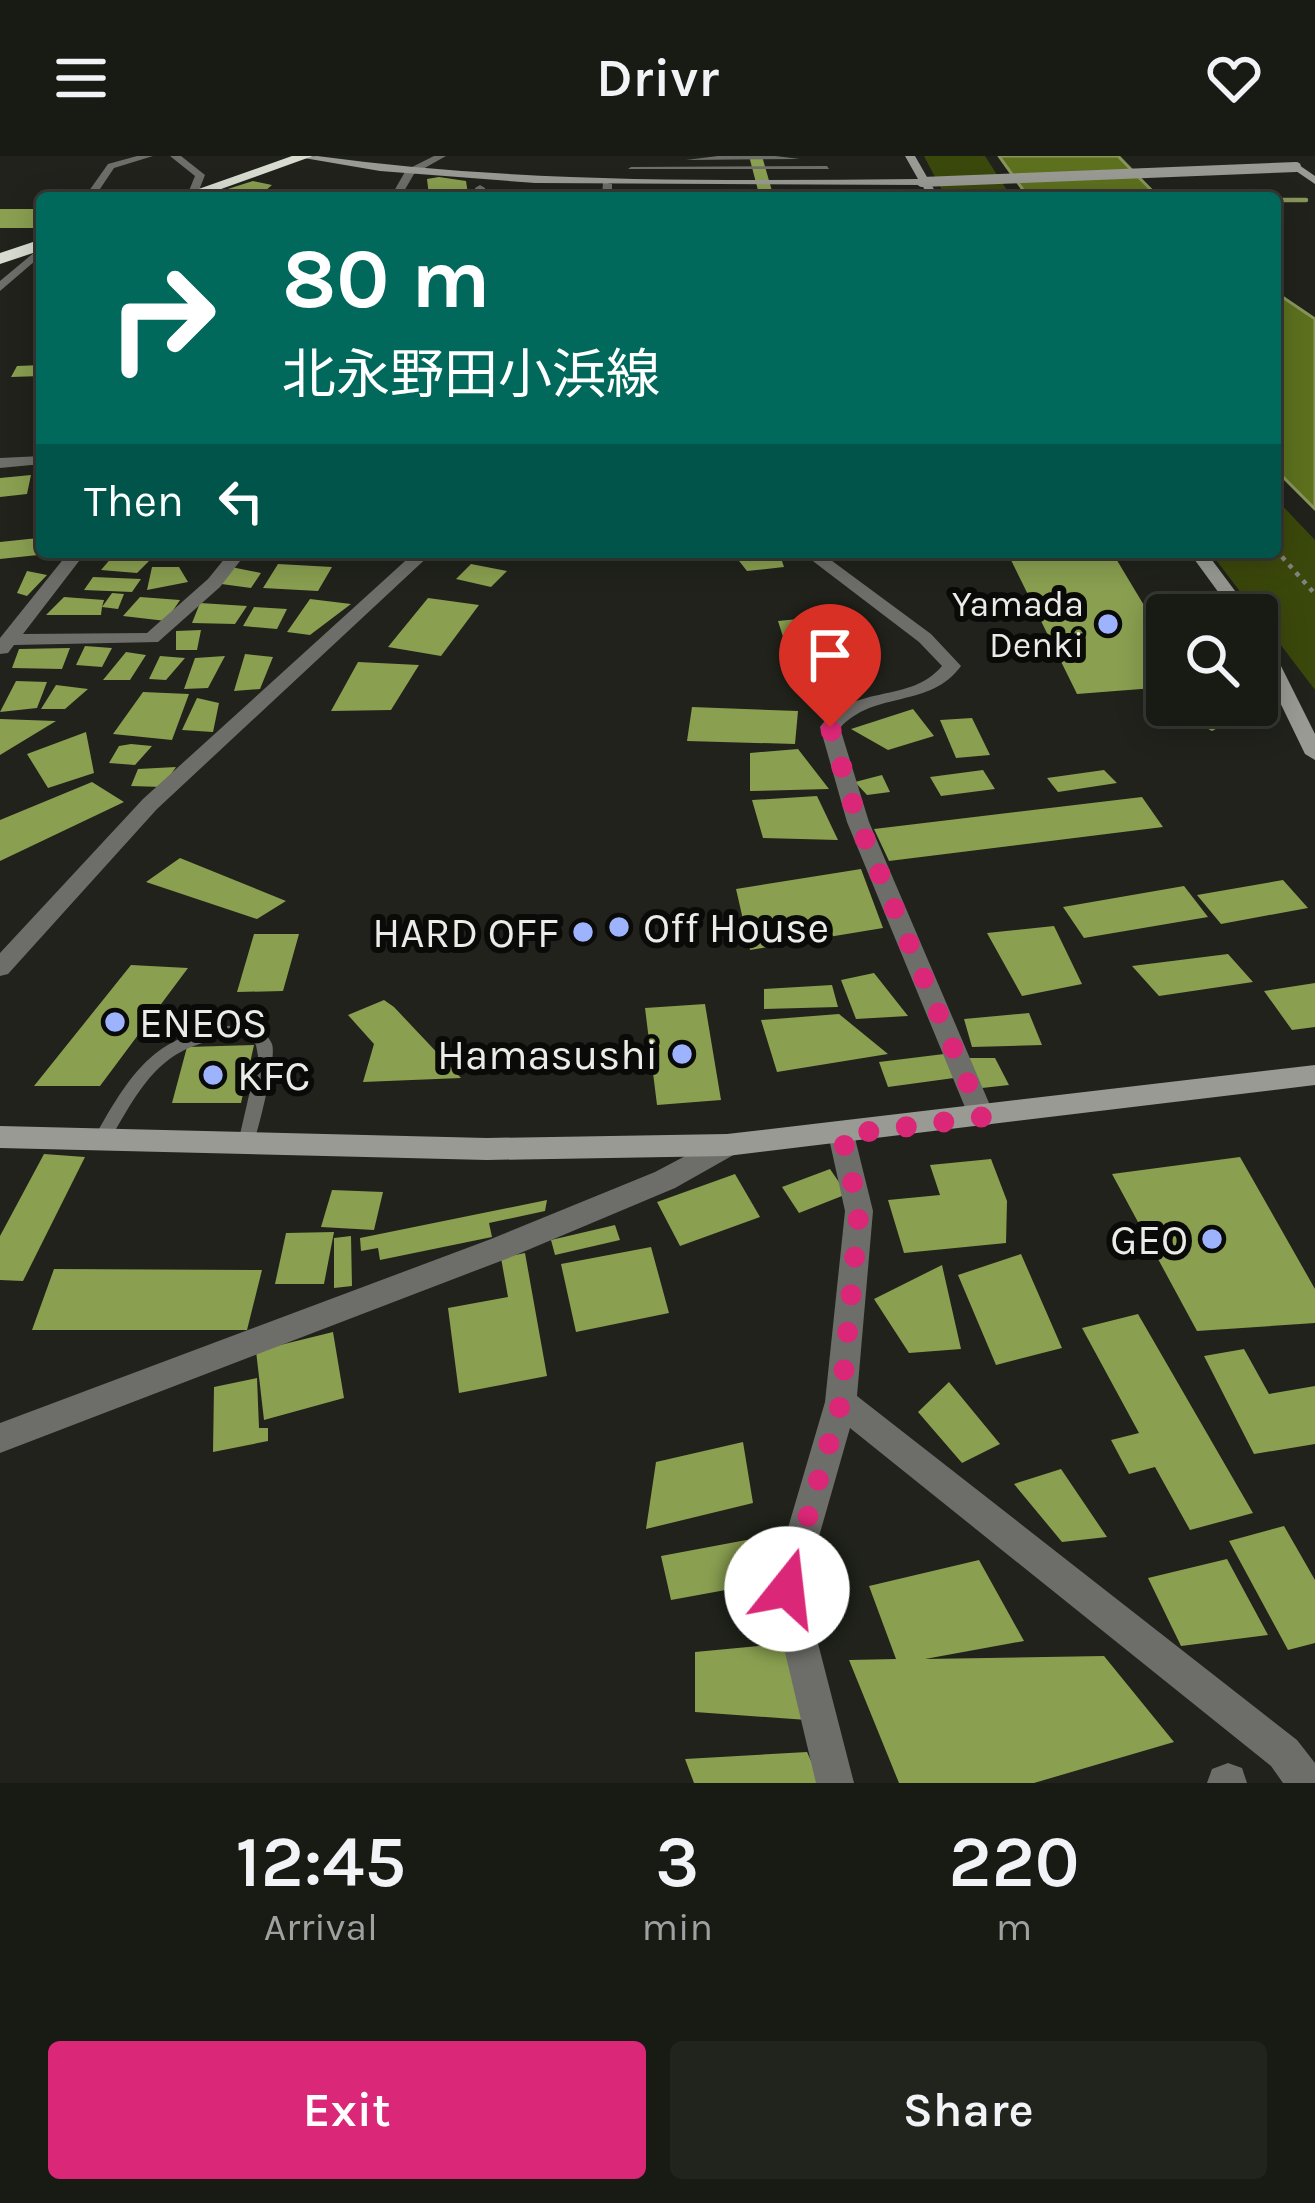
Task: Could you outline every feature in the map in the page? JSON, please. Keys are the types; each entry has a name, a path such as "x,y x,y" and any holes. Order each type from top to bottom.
{"highway":[{"path":"202,192 304,156"},
{"path":"0,259 36,249"}],"street":[{"path":"93,192 111,166 148,156"},
{"path":"175,156 200,176 191,192"},
{"path":"304,156 410,172 607,184 922,182 1315,167"},
{"path":"398,192 410,172 441,156"},
{"path":"910,156 930,192"},
{"path":"1283,156 1315,181"},
{"path":"607,184 607,192"},
{"path":"0,287 36,254"},
{"path":"0,276 36,269"},
{"path":"0,463 36,460"},
{"path":"4,646 73,558"},
{"path":"4,646 152,638 214,583 234,558"},
{"path":"0,968 150,804 418,558"},
{"path":"817,558 925,638 952,666 946,677 909,693 852,706 830,727 858,822 982,1117"},
{"path":"1201,558 1228,594"},
{"path":"1278,679 1315,754"},
{"path":"0,1137 487,1150 727,1145 842,1135 1315,1075"},
{"path":"836,1783 787,1589 841,1402 859,1211 842,1135"},
{"path":"0,1438 665,1180 727,1145"},
{"path":"841,1402 1284,1754 1306,1783"}],"lane":[{"path":"631,169 827,168 833,183"},
{"path":"669,169 671,184"},
{"path":"101,1140 140,1074 166,1048 219,1030 252,1030 265,1042 246,1144"}],"path":[{"path":"1281,556 1315,594"}],"shaded area":[{"path":"924,156 985,156 1008,192 943,192"},
{"path":"999,156 1118,156 1153,192 1025,192"},
{"path":"1281,296 1315,319 1315,509 1281,475"},
{"path":"1281,504 1315,540 1315,690 1278,641 1278,594 1242,594 1215,558 1281,558"}],"building":[{"path":"749,156 762,156 772,192 758,192"},
{"path":"427,179 466,181 468,192 429,192"},
{"path":"253,181 272,185 268,192 218,192"},
{"path":"0,209 36,209 36,228 0,228"},
{"path":"36,365 36,376 11,377 17,366"},
{"path":"31,475 27,494 0,497 0,478"},
{"path":"36,538 36,555 0,559 0,542"},
{"path":"111,558 149,561 137,573 101,570"},
{"path":"737,558 781,558 784,567 747,571"},
{"path":"1010,558 1116,558 1146,609 1146,689 1077,694"},
{"path":"278,564 332,567 318,591 263,588"},
{"path":"471,564 507,571 491,587 456,579"},
{"path":"152,567 179,567 188,582 147,590"},
{"path":"231,567 261,573 251,588 214,583"},
{"path":"27,571 47,575 27,596 17,593"},
{"path":"93,577 141,579 132,592 84,590"},
{"path":"112,593 124,594 118,609 102,607"},
{"path":"64,597 104,600 101,615 46,615"},
{"path":"140,597 180,600 166,621 123,616"},
{"path":"428,598 479,605 441,656 388,647"},
{"path":"310,599 351,604 310,635 287,632"},
{"path":"200,603 247,606 235,624 192,623"},
{"path":"254,607 287,609 277,629 243,626"},
{"path":"828,616 838,642 786,646 778,621"},
{"path":"201,630 197,650 176,650 176,631"},
{"path":"85,646 112,648 102,667 76,665"},
{"path":"70,648 62,669 12,668 19,649"},
{"path":"126,652 146,655 130,680 103,680"},
{"path":"245,654 273,657 260,689 234,691"},
{"path":"160,656 185,658 166,680 149,679"},
{"path":"225,656 208,688 184,689 195,658"},
{"path":"358,662 419,665 391,710 331,711"},
{"path":"837,662 845,682 809,685 801,665"},
{"path":"16,681 47,682 37,708 0,712"},
{"path":"56,685 88,689 65,709 41,709"},
{"path":"143,692 189,694 172,740 113,734"},
{"path":"197,698 219,703 213,732 182,730"},
{"path":"692,707 798,711 795,744 687,741"},
{"path":"913,709 934,736 888,750 851,729"},
{"path":"972,718 990,755 956,758 940,720"},
{"path":"0,719 56,721 0,755"},
{"path":"86,732 94,773 48,788 27,754"},
{"path":"119,746 152,746 135,765 109,763"},
{"path":"798,749 829,789 750,791 750,753"},
{"path":"176,767 162,787 131,786 138,769"},
{"path":"983,770 995,789 941,796 930,777"},
{"path":"1104,770 1117,783 1058,792 1047,778"},
{"path":"882,775 890,792 867,795 855,782"},
{"path":"92,782 124,802 0,861 0,820"},
{"path":"817,796 838,840 763,838 752,800"},
{"path":"1142,797 1163,827 889,861 874,829"},
{"path":"180,858 286,901 257,919 146,882"},
{"path":"861,869 883,928 750,950 736,889"},
{"path":"1283,880 1308,908 1221,924 1197,895"},
{"path":"1184,886 1208,917 1084,938 1063,907"},
{"path":"1054,926 1082,984 1022,996 987,933"},
{"path":"254,934 299,934 283,991 237,992"},
{"path":"1228,954 1253,982 1159,996 1132,966"},
{"path":"131,965 188,968 100,1086 34,1086"},
{"path":"874,973 908,1016 856,1019 841,980"},
{"path":"1315,983 1315,1027 1292,1030 1264,991"},
{"path":"832,985 838,1007 764,1009 764,989"},
{"path":"384,1000 461,1078 363,1082 374,1044 348,1015"},
{"name":"Hamasushi","path":"705,1004 721,1100 657,1105 645,1008"},
{"path":"1029,1013 1042,1045 972,1047 964,1019"},
{"path":"839,1014 888,1054 777,1072 761,1020"},
{"name":"KFC","path":"254,1045 241,1103 172,1103 187,1047"},
{"path":"944,1054 954,1078 888,1087 879,1062"},
{"path":"969,1058 995,1058 1009,1085 982,1088"},
{"path":"44,1154 85,1157 23,1281 0,1280 0,1236"},
{"path":"1240,1157 1315,1289 1315,1323 1197,1331 1112,1174"},
{"path":"991,1159 1007,1201 1006,1243 904,1253 888,1200 940,1195 930,1165"},
{"path":"830,1169 847,1194 799,1213 782,1187"},
{"path":"735,1174 760,1217 680,1246 657,1202"},
{"path":"332,1190 383,1192 374,1230 321,1227"},
{"path":"547,1200 545,1211 489,1223 492,1237 380,1260 378,1248 361,1251 360,1238"},
{"path":"615,1225 620,1240 555,1255 551,1240"},
{"path":"334,1232 324,1284 275,1284 286,1233"},
{"path":"351,1236 352,1286 334,1288 334,1238"},
{"path":"651,1247 669,1313 576,1332 561,1264"},
{"path":"525,1253 547,1376 459,1393 448,1308 508,1297 501,1258"},
{"path":"1021,1254 1062,1348 996,1365 958,1275"},
{"path":"942,1265 961,1349 909,1353 874,1299"},
{"path":"54,1269 262,1270 247,1330 32,1330"},
{"path":"1138,1314 1253,1513 1190,1530 1155,1467 1129,1474 1111,1440 1139,1433 1082,1328"},
{"path":"333,1332 344,1398 264,1420 256,1351"},
{"path":"1244,1349 1269,1394 1315,1386 1315,1444 1254,1454 1204,1356"},
{"path":"257,1378 259,1428 268,1428 268,1441 213,1452 214,1387"},
{"path":"949,1382 1000,1444 962,1463 918,1412"},
{"path":"743,1442 753,1503 646,1529 656,1462"},
{"path":"1061,1469 1107,1537 1062,1542 1014,1484"},
{"path":"1284,1526 1315,1580 1315,1643 1288,1650 1229,1541"},
{"path":"757,1538 769,1582 671,1600 661,1556"},
{"path":"1227,1559 1268,1635 1181,1646 1148,1578"},
{"path":"979,1560 1024,1641 925,1659 1104,1656 1174,1742 1034,1783 899,1783 849,1660 896,1659 869,1586"},
{"path":"789,1643 821,1721 695,1712 695,1652"},
{"path":"807,1752 821,1783 694,1783 685,1759"}],"waterway":[{"path":"1281,200 1306,200"}],"place":[{"name":"Yamada Denki","path":"1108,624"},
{"name":"Off House","path":"619,927"},
{"name":"HARD OFF","path":"583,932"},
{"name":"ENEOS","path":"115,1022"},
{"name":"Hamasushi","path":"682,1054"},
{"name":"KFC","path":"213,1075"},
{"name":"GEO","path":"1212,1239"}],"route":[{"path":"787,1589 841,1402 859,1211 842,1135 982,1117 858,822 830,727"}]}
